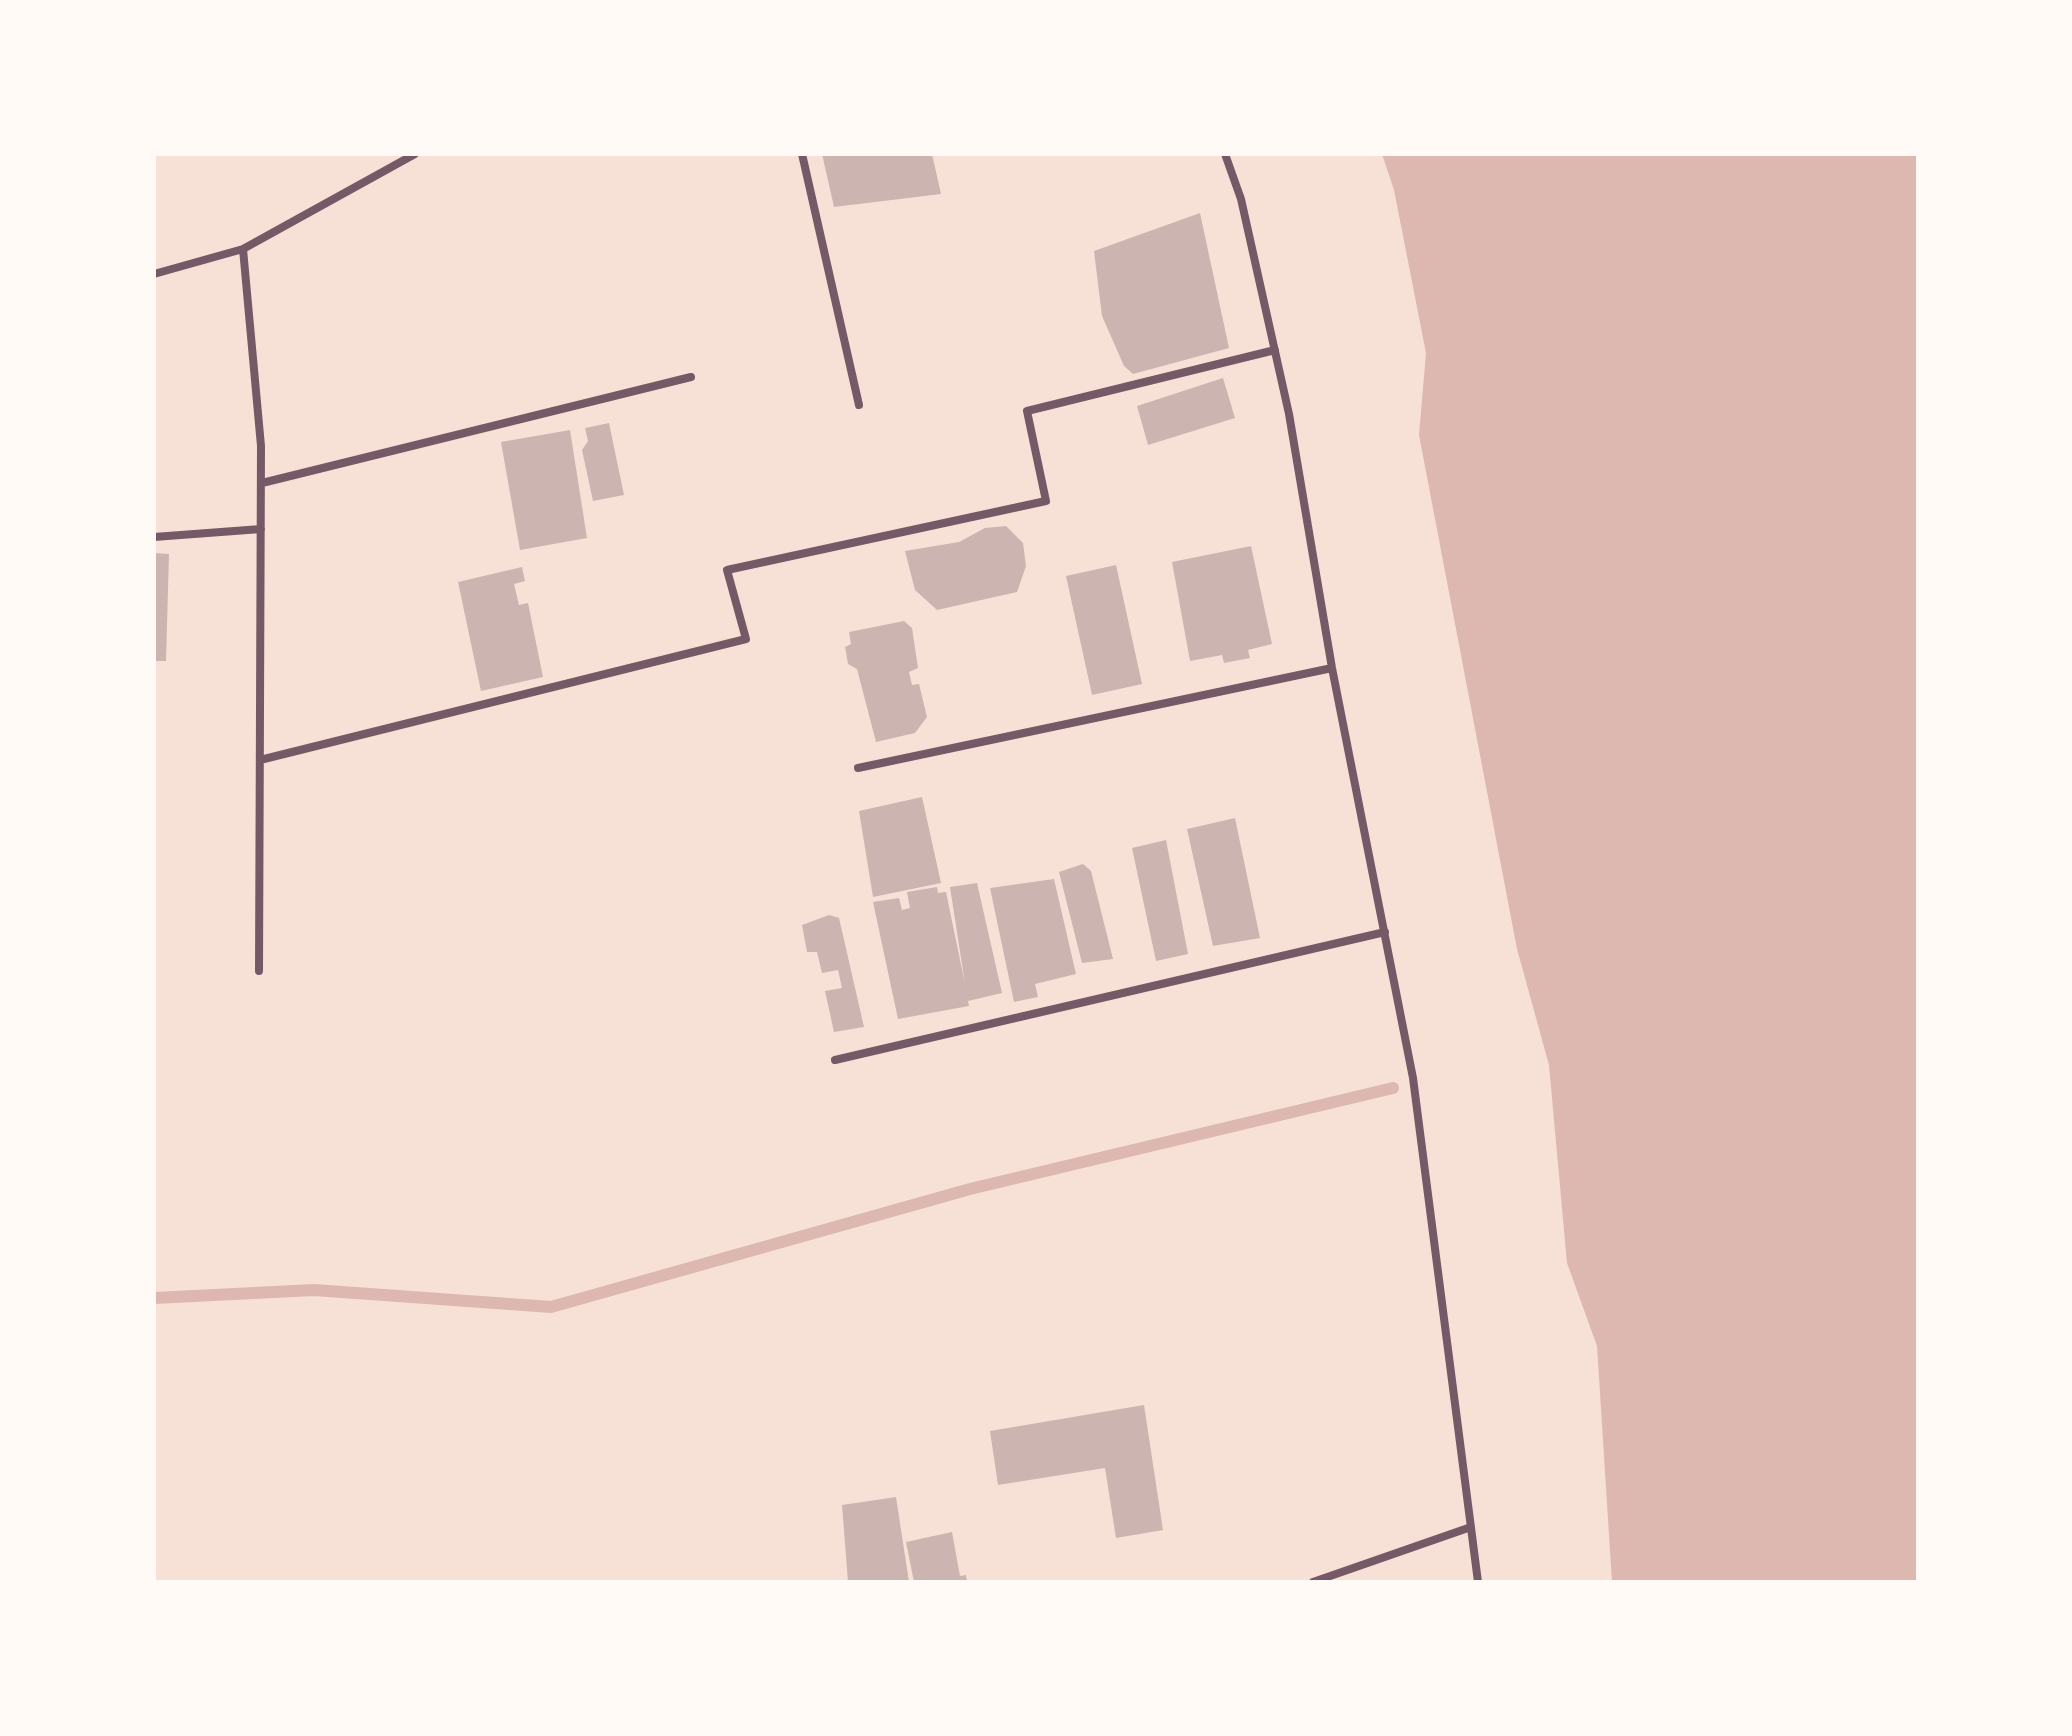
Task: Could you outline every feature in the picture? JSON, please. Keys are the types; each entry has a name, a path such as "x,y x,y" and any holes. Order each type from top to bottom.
{"street":[{"path":"154,274 243,249 415,154"},
{"path":"802,154 859,405"},
{"path":"1225,154 1241,199 1275,350 1332,668 1415,1094 1478,1582"},
{"path":"243,249 262,483 259,971"},
{"path":"260,760 746,639 727,570 1046,501 1027,411 1275,350"},
{"path":"262,483 691,377"},
{"path":"154,537 261,529"},
{"path":"858,768 1332,668"},
{"path":"835,1060 1385,932"},
{"path":"1313,1582 1471,1527"}],"shaded area":[{"path":"1382,154 1918,154 1918,1582 1612,1582 1597,1346 1567,1263 1549,1065 1517,949 1419,435 1426,353 1394,190"}],"building":[{"path":"822,154 932,154 941,194 834,207"},
{"path":"1200,213 1229,348 1133,374 1124,366 1102,316 1094,251"},
{"path":"1223,378 1235,418 1148,445 1137,406"},
{"path":"609,423 624,495 593,501 582,450 588,441 585,428"},
{"path":"570,430 587,538 520,550 501,442"},
{"path":"1006,526 1023,543 1026,566 1017,592 937,610 915,590 905,551 959,542 985,528"},
{"path":"1251,546 1272,644 1248,650 1250,658 1224,663 1222,655 1190,661 1172,562"},
{"path":"154,553 169,554 166,661 154,661"},
{"path":"1116,565 1142,684 1092,695 1066,576"},
{"path":"522,567 525,581 514,584 519,605 528,603 543,677 481,691 458,582"},
{"path":"904,621 912,628 918,668 909,672 912,685 919,684 927,717 915,733 876,742 857,669 848,664 845,647 851,644 849,632"},
{"path":"922,797 941,883 873,897 859,811"},
{"path":"1235,818 1260,938 1213,946 1187,829"},
{"path":"1166,840 1188,954 1156,961 1132,848"},
{"path":"1083,864 1091,871 1113,959 1082,963 1059,872"},
{"path":"1054,879 1076,974 1035,984 1038,997 1014,1002 990,888"},
{"path":"977,883 1002,993 968,1001 969,1006 898,1019 873,902 899,898 902,910 910,908 907,892 937,887 938,893 946,892 965,984 950,887"},
{"path":"829,915 839,918 864,1027 834,1032 825,991 842,988 838,970 822,973 817,952 807,952 802,925"},
{"path":"1144,1405 1163,1530 1116,1538 1105,1468 998,1485 990,1431"},
{"path":"896,1497 909,1582 848,1582 842,1505"},
{"path":"952,1532 960,1576 966,1575 967,1582 914,1582 906,1542"}],"waterway":[{"path":"154,1298 314,1290 551,1307 970,1189 1393,1088"}]}
